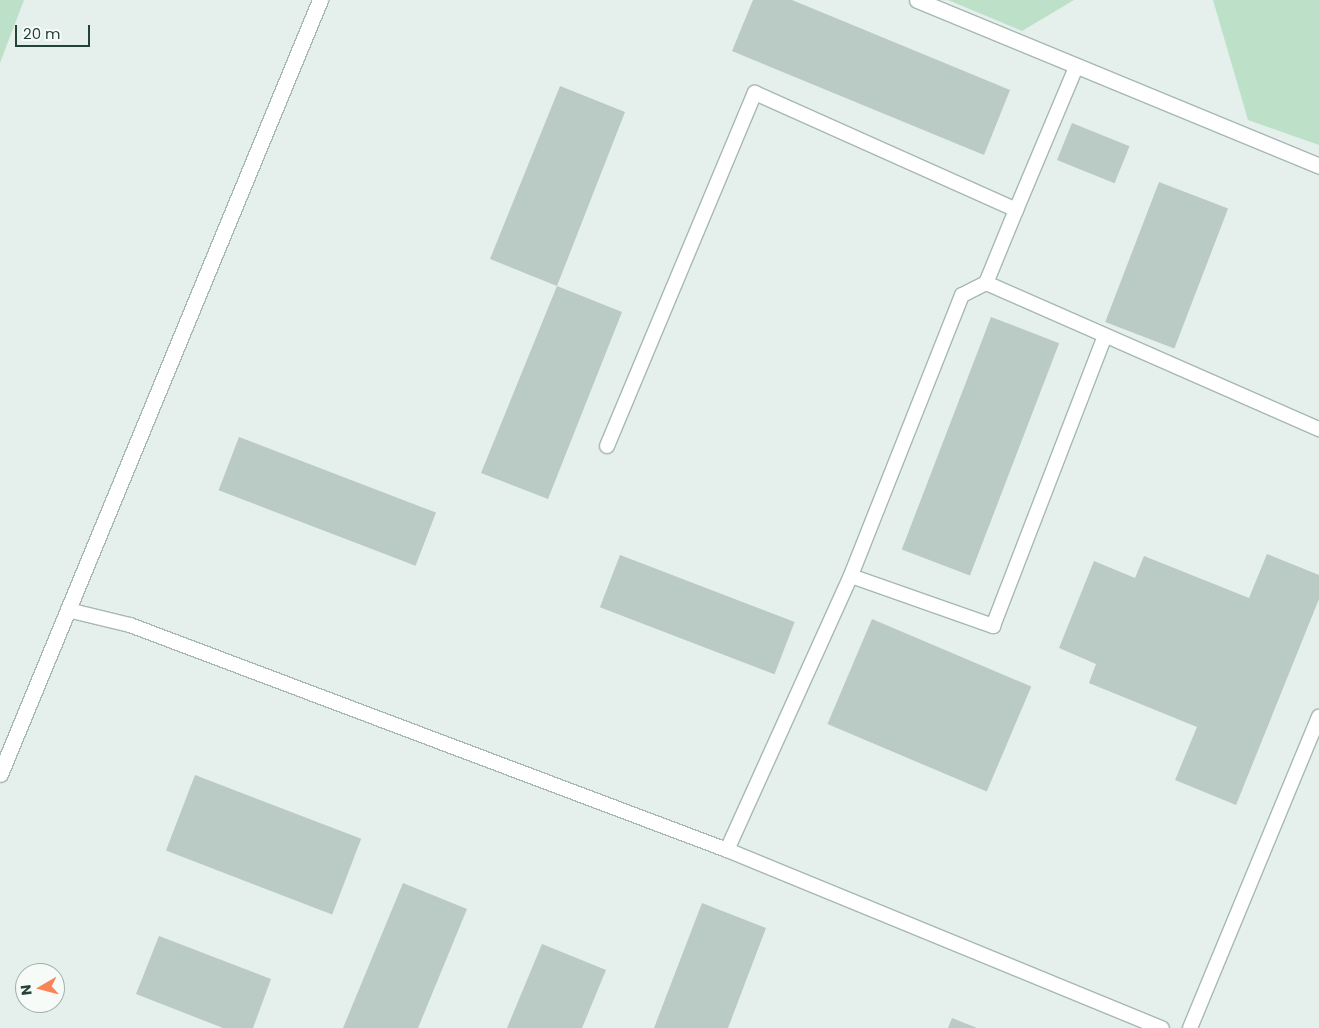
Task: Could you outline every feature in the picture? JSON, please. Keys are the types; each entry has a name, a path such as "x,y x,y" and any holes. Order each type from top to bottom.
{"street":[{"path":"0,774 320,0"},
{"path":"917,0 1319,166"}],"lane":[{"path":"726,850 851,576 962,295 986,283 1076,67"},
{"path":"607,446 755,94 1016,210"},
{"path":"986,283 1319,429"},
{"path":"851,576 993,626 1105,336"},
{"path":"68,610 130,625 726,850 1162,1028"},
{"path":"1190,1028 1319,717"}],"green space":[{"path":"0,0 24,0 0,63"},
{"path":"948,0 1074,0 1022,31"},
{"path":"1213,0 1319,0 1319,145 1248,120"}],"building":[{"path":"753,0 792,0 1010,90 984,155 732,51"},
{"path":"560,86 625,112 557,286 490,259"},
{"path":"1072,123 1129,146 1115,183 1057,160"},
{"path":"1159,182 1228,209 1174,349 1105,322"},
{"path":"557,286 622,312 548,499 481,473"},
{"path":"991,317 1059,343 970,576 902,549"},
{"path":"239,437 436,513 416,566 219,490"},
{"path":"1267,554 1319,575 1319,599 1236,805 1175,780 1197,727 1089,683 1096,664 1059,648 1094,561 1135,578 1144,556 1249,598"},
{"path":"620,555 795,622 775,674 600,607"},
{"path":"872,619 1031,687 987,792 827,724"},
{"path":"195,775 361,839 332,914 166,851"},
{"path":"403,883 467,909 418,1028 343,1028"},
{"path":"702,903 766,928 728,1028 654,1028"},
{"path":"159,936 271,979 253,1028 223,1028 136,994"},
{"path":"542,944 606,970 582,1028 507,1028"},
{"path":"952,1018 977,1028 948,1028"}]}
